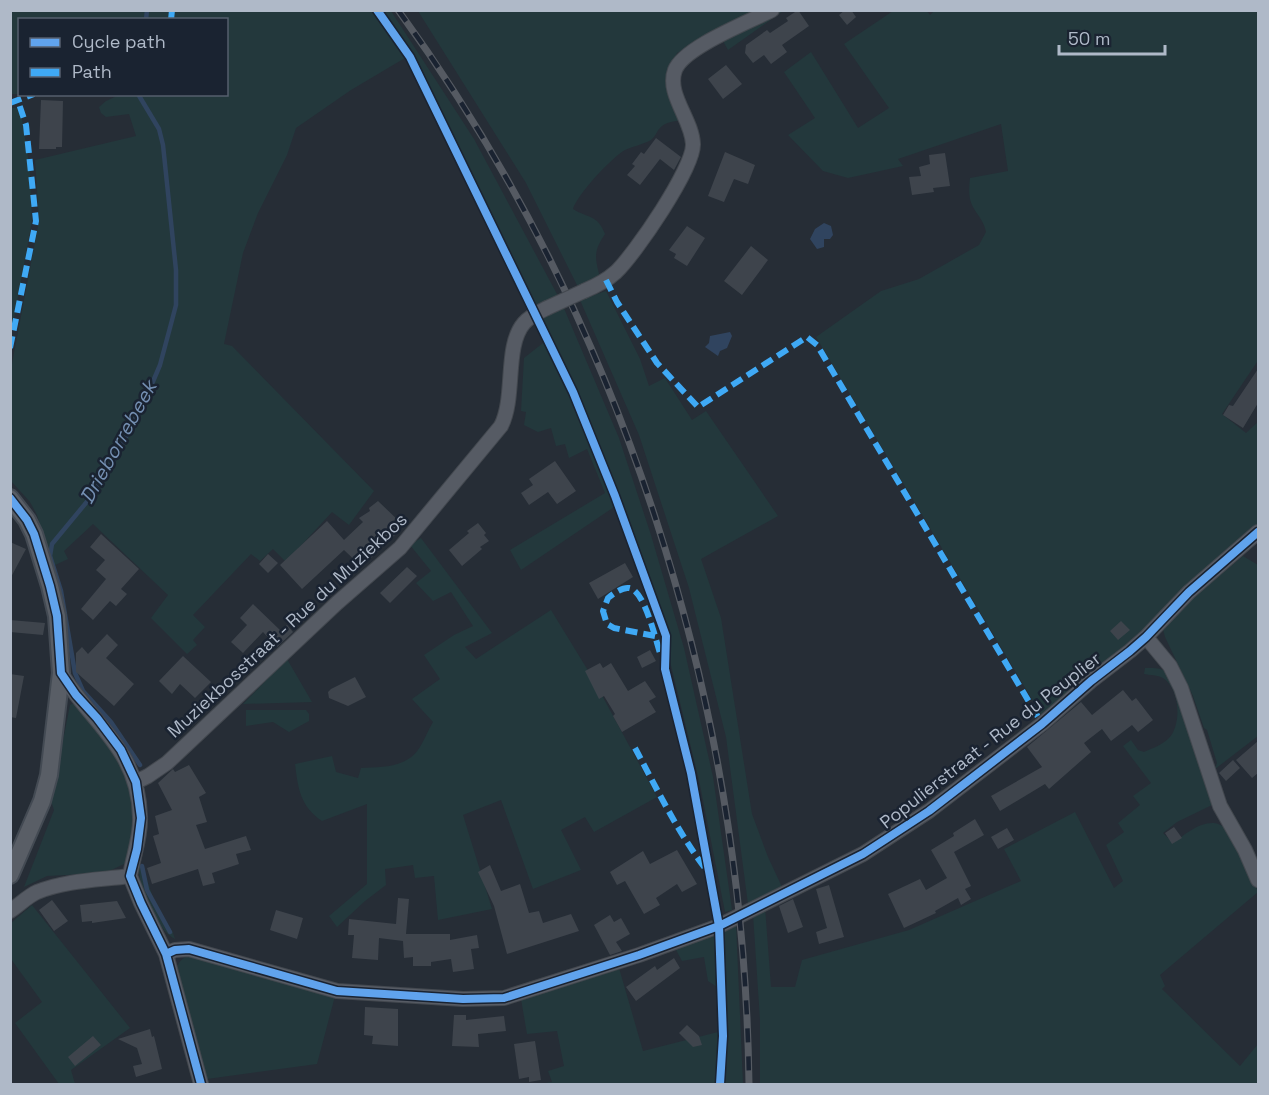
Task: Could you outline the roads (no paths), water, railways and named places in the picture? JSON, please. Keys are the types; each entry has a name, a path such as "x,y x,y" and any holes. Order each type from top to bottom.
{"main road":[{"path":"10,498 27,520 34,534 50,586 57,616 61,673 49,774 42,801 10,875"}],"street":[{"name":"Muziekbosstraat - Rue du Muziekbos","path":"136,782 176,755 337,603 400,548 501,426 509,402 514,349 518,334 527,321 547,308 606,280 629,258 670,196 693,153 692,133 675,93 673,82 679,63 696,48 772,10"},
{"name":"Populierstraat - Rue du Peuplier","path":"166,954 175,950 189,949 337,991 463,999 504,998 639,955 718,926 863,854 929,811 1042,724 1146,637 1181,599 1258,532"},
{"path":"1146,637 1170,666 1179,682 1220,806 1245,850 1258,880"},
{"path":"61,673 121,750 136,782 141,818 137,849 130,876 166,954 201,1084"},
{"path":"10,911 35,893 47,888 130,876"}],"water":[{"path":"824,223 831,226 833,235 830,239 824,239 824,247 817,249 810,239 815,229"},
{"path":"730,332 732,336 727,348 720,351 718,356 705,347 709,343 710,336"}],"waterway":[{"name":"Drieborrebeek","path":"146,18 147,10"},
{"name":"Drieborrebeek","path":"139,96 159,129 163,145 176,270 176,305 160,365 146,398 116,456 90,498 52,544 50,556 61,591 75,673 83,691 111,722 140,765"},
{"name":"Drieborrebeek","path":"142,866 147,890 170,932"}],"railway":[{"path":"398,10 477,129 547,254 607,385 656,520 695,658 724,799 742,941 749,1084"}]}
